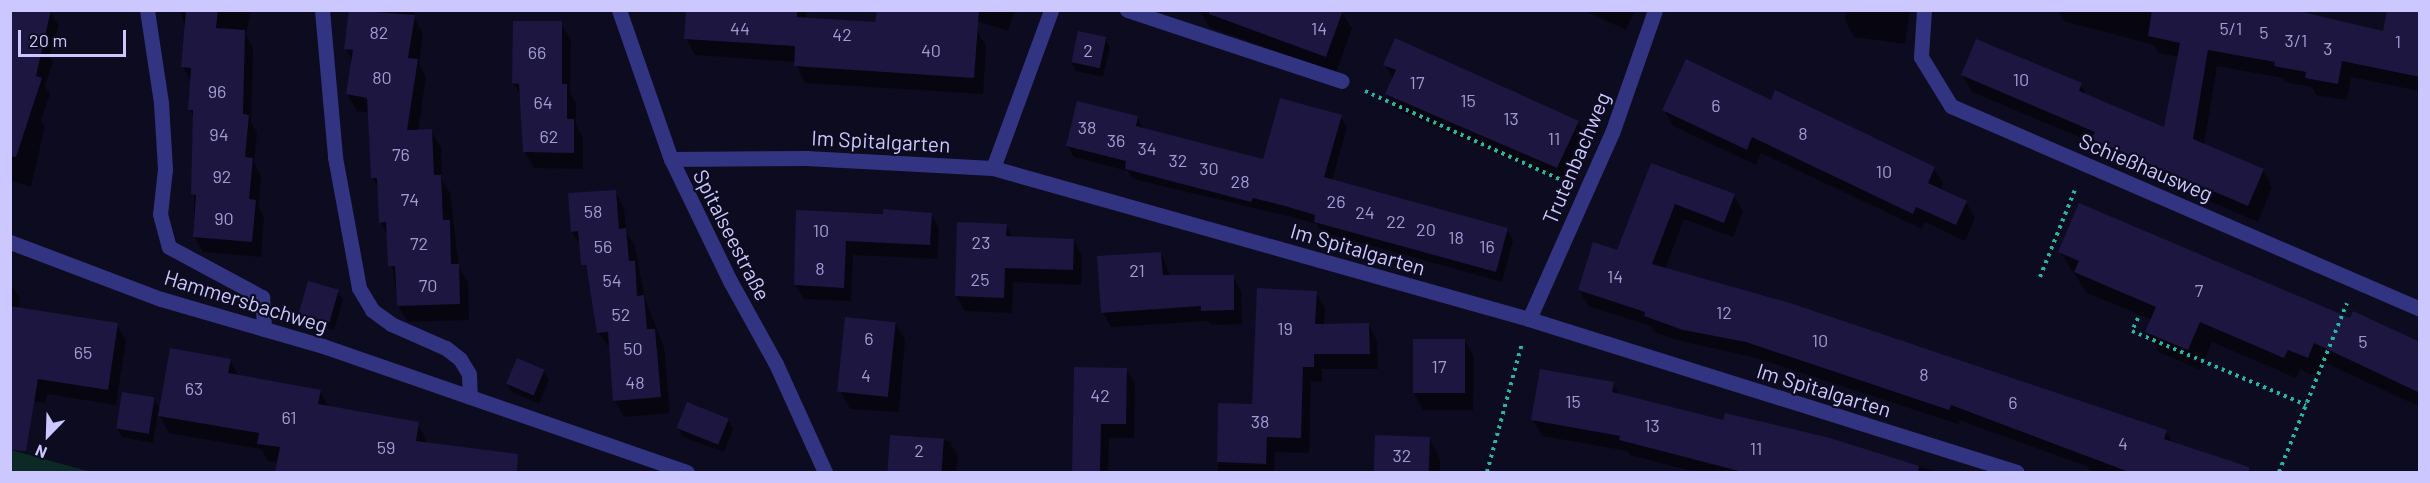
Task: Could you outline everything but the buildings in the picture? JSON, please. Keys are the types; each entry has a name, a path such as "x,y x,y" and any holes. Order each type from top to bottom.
{"street":[{"path":"147,10 161,103 165,169 160,214 169,248 262,297 264,328"},
{"path":"322,10 335,157 359,288 372,310 392,324 446,348 460,359 469,374 470,397"},
{"name":"Spitalseestraße","path":"619,10 671,159 776,364 825,472"},
{"path":"993,168 1051,10"},
{"path":"1127,10 1342,81"},
{"name":"Trutenbachweg","path":"1528,319 1612,133 1655,10"},
{"name":"Schießhausweg","path":"1924,10 1921,57 1951,106 2420,309"},
{"name":"Im Spitalgarten","path":"671,159 806,158 993,168 1528,319 2017,472"},
{"name":"Hammersbachweg","path":"10,242 161,298 264,328 687,472"}],"path":[{"path":"1342,81 1586,192"},
{"path":"2040,277 2085,164"},
{"path":"2279,472 2356,281"},
{"path":"2138,318 2132,331 2306,405"},
{"path":"1487,472 1528,319"}],"green space":[{"path":"11,450 91,472 11,472"}]}
